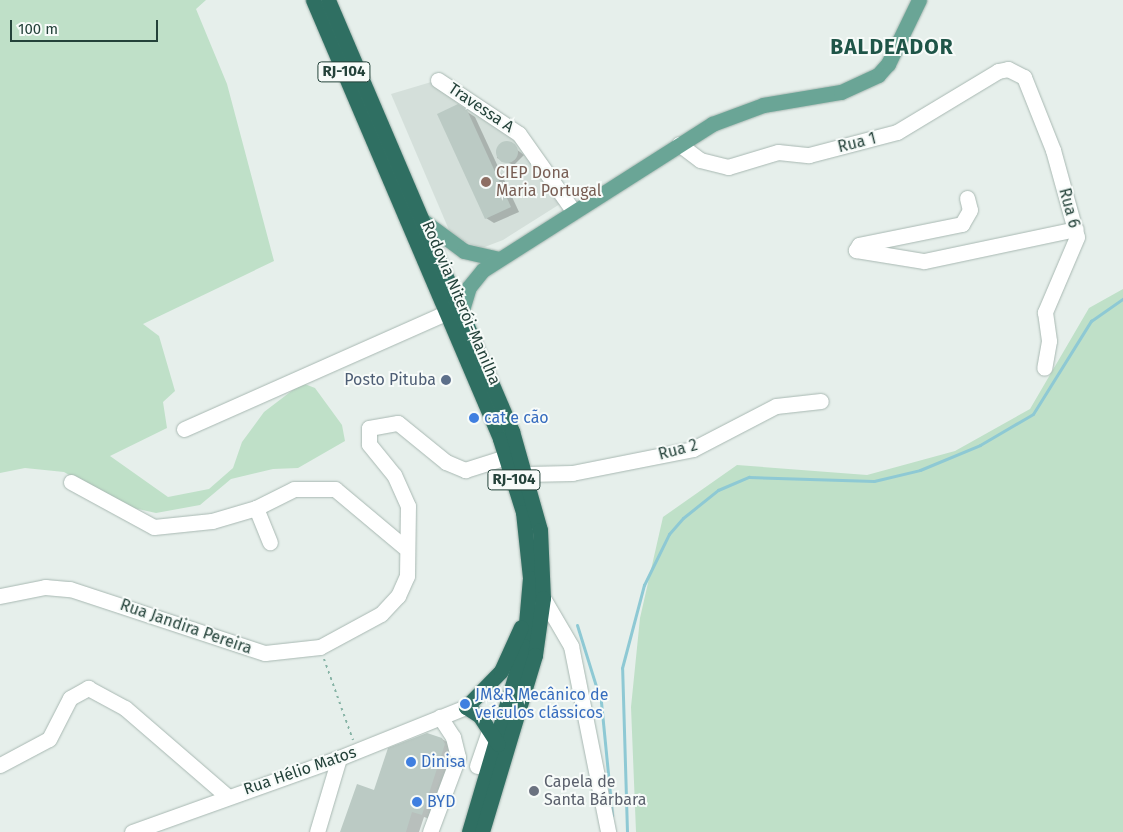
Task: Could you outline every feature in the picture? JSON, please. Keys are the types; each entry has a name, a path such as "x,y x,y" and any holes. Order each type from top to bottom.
{"highway":[{"name":"Rodovia Niterói-Manilha","path":"313,0 506,457 528,542 528,607 519,671 498,744 482,768 469,832"},
{"name":"Rodovia Niterói-Manilha","path":"328,0 461,312 527,474 540,530 543,598 535,655 482,832"},
{"path":"498,744 490,730 466,707 501,671 528,607"}],"main road":[{"path":"461,312 474,278 498,259 679,144 733,114 861,86 888,64 919,0"},
{"path":"419,215 451,244 476,256 498,259"}],"street":[{"name":"Rua 1","path":"679,144 700,160 728,166 778,152 809,155 897,132 998,71 1008,70 1024,77"},
{"name":"Rua 6","path":"1024,77 1053,150 1076,229 1073,252 1045,312 1049,341 1044,368"},
{"name":"Travessa A","path":"438,80 519,134 574,212"},
{"path":"967,198 970,210 962,224 859,245 856,250 924,261 1076,229"},
{"path":"184,429 446,313"},
{"name":"Rua 2","path":"527,474 572,473 693,449 776,406 821,400"},
{"name":"Rua Jandira Pereira","path":"2,597 45,587 70,589 265,653 320,646 381,614 398,596 407,576 404,547 408,506 394,475 369,444 369,428 398,424 446,462 465,470 506,457"},
{"path":"70,482 154,527 212,521 256,508 294,490 335,489 404,547"},
{"path":"256,508 270,542"},
{"path":"543,598 571,646 608,832"},
{"path":"0,765 49,739 70,698 88,688 125,708 227,796"},
{"name":"Rua Hélio Matos","path":"132,832 227,796 339,758 466,707"},
{"path":"436,830 458,757 453,737 440,717"},
{"path":"458,757 482,768 490,730"},
{"path":"317,832 339,758"}],"path":[{"path":"320,646 357,751"}],"shaded area":[{"name":"CIEP Dona Maria Portugal","path":"438,80 515,137 560,204 503,240 482,248 452,237 391,94"}],"green space":[{"path":"0,0 206,0 196,9 227,84 274,261 143,324 159,336 175,391 163,402 167,428 110,456 168,497 209,489 233,468 242,442 264,412 302,383 315,388 342,425 345,441 298,468 273,469 231,479 200,505 156,513 120,505 64,472 25,468 0,473"},
{"path":"1123,289 1123,832 636,832 631,707 640,618 663,517 737,465 867,475 955,451 1030,409 1089,308"}],"building":[{"path":"458,104 467,110 511,207 485,219 437,114"},
{"path":"507,141 515,144 518,152 515,160 507,163 499,160 496,152 499,144"},
{"name":"Dinisa","path":"427,733 442,738 445,744 422,815 412,812 406,832 340,832 357,784 374,790 388,748"}],"waterway":[{"path":"627,832 622,668 644,585 669,534 683,518 718,490 749,477 874,481 920,470 980,445 1033,414 1091,321 1123,299"},
{"path":"577,625 601,702 612,815"}],"place":[{"name":"CIEP Dona Maria Portugal","path":"486,182"},
{"name":"Posto Pituba","path":"446,380"},
{"name":"cat e cão","path":"474,418"},
{"name":"JM&R Mecânico de veículos clássicos","path":"465,704"},
{"name":"Dinisa","path":"411,762"},
{"name":"Capela de Santa Bárbara","path":"534,791"},
{"name":"BYD","path":"417,802"}],"district":[{"name":"BALDEADOR","path":"892,47"}]}
